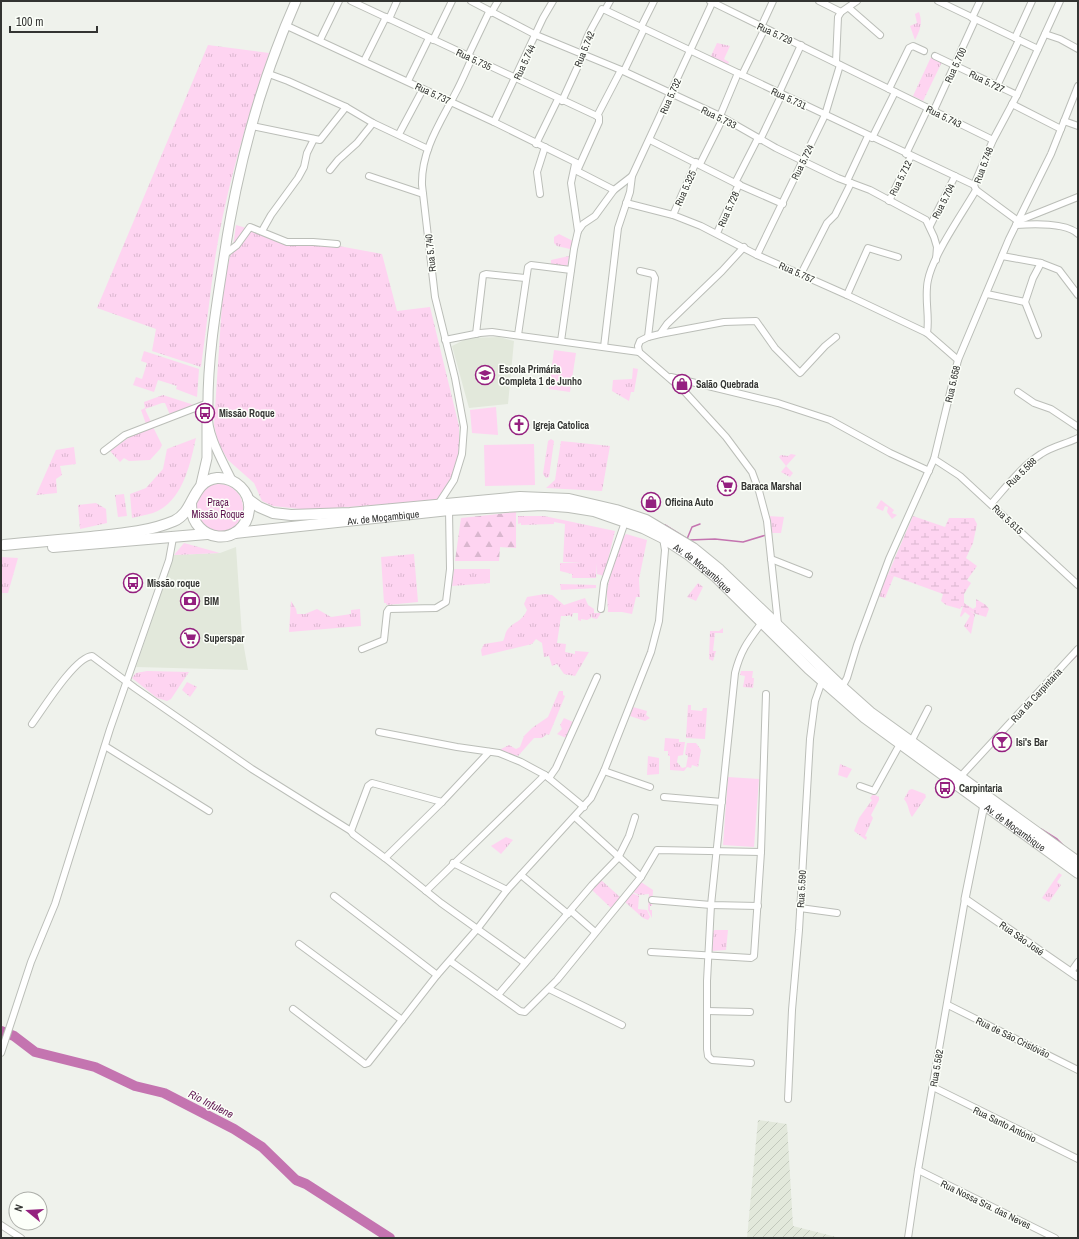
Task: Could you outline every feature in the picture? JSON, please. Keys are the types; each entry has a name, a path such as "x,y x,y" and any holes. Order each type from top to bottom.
{"highway":[{"path":"2,545 116,534 160,527 177,520 191,503 201,484 216,478 232,481 245,492 248,499 249,509 247,518 242,527 235,533 216,537 207,534 199,528 194,521 191,512 191,503"},
{"name":"Av. de Moçambique","path":"248,499 259,507 273,513 291,515 338,514 439,503 520,497 569,498 595,503 646,520 693,548 720,570 870,712 961,776 985,801 1078,873"},
{"name":"Av. de Moçambique","path":"235,533 449,510 520,505 555,506 594,511 625,522 663,538 689,555 715,576 763,621 822,681 859,713 900,744 1078,862"},
{"path":"2,545 36,547 69,546 207,534"}],"main road":[{"path":"201,484 207,458 208,403 216,306 236,185 252,126 285,25 296,1"},
{"path":"208,418 221,458 232,481"}],"street":[{"path":"320,40 339,1"},
{"name":"Rua 5.735","path":"351,1 597,116"},
{"path":"364,61 398,1"},
{"path":"408,81 452,1"},
{"name":"Rua 5.733","path":"471,1 536,35 583,56 590,56 622,70 721,117 802,161 870,190 926,220 930,226"},
{"name":"Rua 5.740","path":"439,503 454,480 462,454 464,428 460,400 435,297 423,194 422,168 428,149 471,60 469,54 490,12 498,1"},
{"name":"Rua 5.744","path":"494,122 543,18 553,1"},
{"name":"Rua 5.742","path":"536,144 583,56 582,50 602,9 605,10 610,1"},
{"path":"561,341 578,231 571,183 577,163 599,122 599,118 597,116 643,28 654,1"},
{"name":"Rua 5.729","path":"712,1 892,90"},
{"name":"Rua 5.732","path":"578,231 583,224 595,216 617,188 632,176 650,140 712,1"},
{"name":"Rua 5.325","path":"673,215 721,117 763,27 773,1"},
{"path":"819,1 841,12 849,8 857,1"},
{"path":"938,1 1038,49"},
{"name":"Rua 5.700","path":"908,155 955,65 980,1"},
{"path":"997,86 1032,1"},
{"name":"Rua 5.748","path":"927,333 928,324 926,311 928,281 936,260 975,188 993,140 1017,95 1059,1"},
{"path":"849,8 880,35"},
{"name":"Rua 5.731","path":"605,10 955,176 975,188 1017,223"},
{"name":"Rua 5.724","path":"757,255 825,115 838,64 836,21 841,12"},
{"name":"Rua 5.737","path":"285,25 408,81 577,163"},
{"path":"1045,34 1060,39 1078,49"},
{"name":"Rua 5.728","path":"717,233 737,183 780,94 801,45"},
{"path":"801,274 827,223 835,215 892,90 909,48 913,46 924,51"},
{"name":"Rua 5.727","path":"935,56 1017,95"},
{"path":"269,74 346,107 373,123 428,149"},
{"name":"Rua 5.658","path":"842,687 847,678 857,645 889,559 934,459 958,360 1002,256 1051,154 1078,86"},
{"path":"399,134 422,89"},
{"name":"Rua 5.743","path":"892,90 993,140"},
{"name":"Rua 5.727","path":"1012,104 1061,129"},
{"path":"252,126 320,140 324,138 346,107"},
{"path":"1064,120 1078,126"},
{"path":"330,170 338,160 357,143 373,123"},
{"path":"262,231 270,215 298,178 304,167 307,153 314,139"},
{"path":"650,140 783,204"},
{"path":"540,194 537,172 545,147"},
{"name":"Rua 5.712","path":"889,201 908,155"},
{"path":"577,163 577,170 580,173 617,188"},
{"path":"369,176 423,194"},
{"path":"604,347 618,228 630,192 632,176"},
{"name":"Rua 5.704","path":"930,226 955,176"},
{"path":"1017,223 1078,196"},
{"name":"Rua 5.757","path":"626,203 673,215 717,233 757,255 927,333 958,360"},
{"path":"1017,223 1058,226 1075,231 1078,234"},
{"path":"224,255 237,245 248,227 252,226 275,238 287,242 337,244"},
{"path":"930,226 937,247 936,260"},
{"path":"660,334 667,324 722,271 744,247"},
{"path":"847,295 868,248 898,257"},
{"path":"1002,256 1041,263 1059,270 1078,295"},
{"path":"1038,335 1025,302 1033,278 1041,263"},
{"path":"518,335 525,278 529,265 571,270"},
{"path":"640,271 653,274 655,278 648,337"},
{"path":"476,334 483,276 486,274 525,278"},
{"path":"987,294 1025,302"},
{"path":"639,352 638,346 640,341 648,337 724,322 756,321 775,348 800,373 825,346 836,337"},
{"path":"445,340 492,332 639,352 684,391 720,431 752,472 759,491 765,515 778,625"},
{"path":"668,377 699,386 778,403 830,420 890,453 929,471"},
{"path":"1018,392 1034,403 1051,408 1078,428"},
{"path":"104,451 125,435 208,403"},
{"name":"Rua 5.588","path":"991,504 1023,469 1040,454 1053,447 1078,438"},
{"name":"Rua 5.615","path":"934,459 960,476 1078,584"},
{"path":"362,649 384,640 387,612 389,609 436,608 446,602 450,569 449,510"},
{"path":"601,609 604,583 625,522"},
{"path":"1,1053 31,962 61,886 126,682 168,565 173,538"},
{"path":"293,1009 365,1064 368,1063 437,975 478,928 507,890 584,807 591,798 604,771 652,652 661,600 665,550 663,538"},
{"path":"771,559 809,574"},
{"path":"751,1063 712,1060 708,1056 707,1011 711,905 718,850 735,673 740,654 744,646 763,621"},
{"name":"Rua da Carpintaria","path":"961,776 1078,650"},
{"path":"32,724 59,685 87,656 92,656 126,682 252,769 351,831 426,891 526,963"},
{"path":"426,891 453,863 547,776 558,762 597,676"},
{"name":"Rua 5.590","path":"788,1099 792,1010 796,982 811,723 815,701 822,681"},
{"path":"651,952 751,958 754,956 761,852 766,694"},
{"path":"911,742 928,709"},
{"path":"379,732 499,753 521,762 547,776 584,807"},
{"path":"860,786 874,791 900,744"},
{"path":"105,746 209,811"},
{"path":"385,858 442,802 489,752"},
{"path":"604,771 650,787"},
{"path":"351,831 370,784 442,802"},
{"path":"664,797 722,802"},
{"path":"965,899 985,801"},
{"path":"575,817 618,858 641,877"},
{"path":"498,995 618,858 630,836 635,817"},
{"path":"450,961 520,1011 526,1012 549,988 641,877 657,850 761,852"},
{"path":"453,863 507,890"},
{"path":"521,875 595,932"},
{"path":"334,896 437,975"},
{"name":"Rua São José","path":"965,899 1078,977"},
{"name":"Rua 5.582","path":"908,1238 918,1170 948,1005 965,899"},
{"path":"652,900 711,905 758,906"},
{"path":"800,908 837,913"},
{"path":"299,944 402,1020"},
{"path":"1071,972 1078,962"},
{"path":"549,988 622,1025"},
{"name":"Rua de São Cristóvão","path":"948,1005 1078,1070"},
{"path":"707,1011 750,1012"},
{"name":"Rua Santo António","path":"933,1088 1078,1159"},
{"name":"Rua Nossa Sra. das Neves","path":"918,1170 1055,1238"},
{"path":"1,1225 21,1238"}],"shaded area":[{"name":"Escola Primária Completa 1 de Junho","path":"499,337 514,341 508,404 469,408 452,346 468,338"},
{"path":"236,547 242,636 248,670 136,667 174,555 220,553"},
{"path":"758,1120 787,1124 793,1226 840,1238 747,1238"}],"green space":[{"path":"919,12 921,20 915,40 910,26 917,23 915,14"},
{"path":"717,43 730,46 724,59 729,62 728,64 731,67 710,58"},
{"path":"208,45 269,53 245,129 225,206 215,259 201,367 152,351 156,329 97,308"},
{"path":"931,57 942,62 923,101 913,96"},
{"path":"236,225 246,228 233,247"},
{"path":"251,228 274,239 328,244 382,254 397,311 430,307 459,426 459,454 452,479 439,500 309,510 273,506 262,501 254,483 228,460 218,443 214,425 223,287 230,256"},
{"path":"559,234 573,241 570,249 557,246 554,243 554,237"},
{"path":"569,256 567,268 551,266 551,260"},
{"path":"554,350 576,353 570,392 549,389"},
{"path":"144,351 199,369 197,397 176,389 177,386 158,380 154,392 133,385 136,377 142,379 147,363 141,361"},
{"path":"633,368 638,369 634,392 631,392 629,401 612,391 613,380 632,379"},
{"path":"163,395 194,405 170,415 165,403 145,409 151,422 146,424 141,410 145,408 144,402"},
{"path":"496,407 498,435 472,433 470,410"},
{"path":"153,427 162,445 150,460 129,461 124,458 120,462 110,451 131,436"},
{"path":"196,438 184,481 172,500 163,508 153,513 132,518 130,494 146,488 163,469 167,449"},
{"path":"551,439 554,441 549,477 546,478 543,474 548,441"},
{"path":"561,441 610,446 602,491 546,488 555,480"},
{"path":"534,444 535,485 485,486 484,445"},
{"path":"74,447 76,464 60,466 62,475 56,479 57,493 36,495 56,450"},
{"path":"781,455 796,455 786,466 779,457"},
{"path":"786,466 793,473 790,477 781,472"},
{"name":"Praça Missão Roque","path":"219,484 228,486 236,491 241,499 243,508 241,517 236,525 228,530 219,532 210,530 202,525 197,517 195,508 197,499 202,491 210,486"},
{"path":"124,494 127,516 118,517 115,495"},
{"path":"881,500 894,510 892,513 897,515 892,519 887,512 888,507 885,506 883,511 876,508"},
{"path":"96,503 106,509 107,523 80,529 78,505"},
{"path":"516,512 516,548 500,547 499,561 455,561 461,518"},
{"path":"518,516 544,516 615,531 604,576 597,574 597,563 596,578 572,578 572,574 560,571 560,563 582,563 563,562 565,524 554,522 554,524 521,525 521,523 518,524"},
{"path":"768,516 784,517 781,533 770,533"},
{"path":"913,516 945,527 949,518 974,518 977,524 973,543 966,558 977,566 967,580 971,583 964,594 964,603 973,609 976,607 976,599 986,605 989,609 986,617 976,614 962,606 960,609 946,605 941,601 943,594 888,574"},
{"path":"626,534 647,540 639,579 640,597 636,597 632,614 608,612 607,593 609,580 617,553"},
{"path":"184,543 220,553 174,555"},
{"path":"414,554 418,602 387,605 384,603 381,557"},
{"path":"1,557 18,558 8,593 1,593"},
{"path":"454,569 490,569 490,583 452,586"},
{"path":"887,574 894,576 885,598 878,596"},
{"path":"698,583 703,587 696,601 687,597"},
{"path":"560,584 596,585 596,588 561,590"},
{"path":"545,594 552,595 564,605 585,598 588,605 594,609 594,613 601,613 597,619 592,618 591,613 591,618 587,620 581,619 581,621 578,620 578,613 573,613 572,617 569,615 561,616 557,643 566,644 565,652 575,654 575,651 589,652 575,676 564,674 557,664 552,666 549,656 544,657 542,643 536,639 532,644 482,656 481,650 484,644 503,641 508,629 523,617 527,610 524,604 527,597"},
{"path":"291,601 297,614 305,614 317,609 331,617 351,614 351,610 360,609 361,626 289,632"},
{"path":"963,606 975,614 971,634 964,626 970,616 965,612 961,617 960,616"},
{"path":"723,628 723,633 715,633 713,651 716,651 713,661 709,659 710,631 719,631"},
{"path":"147,671 189,672 171,699 167,701 157,698 132,678 136,673"},
{"path":"741,671 753,671 753,688 743,687 745,676 740,675"},
{"path":"187,682 197,687 190,697 182,690"},
{"path":"559,691 563,691 563,695 565,696 549,735 547,734 542,738 534,738 518,756 497,751 509,745 516,749 520,747 524,736 532,728 548,717"},
{"path":"688,705 691,705 691,710 702,711 703,708 707,708 705,739 686,738"},
{"path":"633,707 647,711 646,715 650,718 645,721 630,716"},
{"path":"564,718 573,722 566,738 557,734 562,729 560,725"},
{"path":"665,738 679,739 679,742 685,742 683,755 678,756 677,762 682,768 686,767 688,756 685,754 687,743 696,743 701,750 698,767 692,765 691,768 687,767 684,771 670,770 670,756 668,756 668,751 664,751"},
{"path":"648,756 659,758 659,774 647,775"},
{"path":"840,764 852,769 847,778 838,775"},
{"path":"728,777 759,779 754,847 723,845"},
{"path":"912,789 925,794 926,797 912,817 904,799 909,790"},
{"path":"873,794 879,797 879,800 871,815 873,818 865,836 867,837 866,840 854,831 859,818 872,800 870,798"},
{"path":"506,837 513,840 501,854 491,846"},
{"path":"1059,873 1062,875 1057,882 1061,885 1049,902 1042,898"},
{"path":"601,880 620,897 611,908 591,889"},
{"path":"641,882 653,890 652,906 650,906 650,910 652,910 652,918 648,910 649,894 639,895 633,892"},
{"path":"632,893 639,896 638,909 647,910 650,917 648,920 643,918 625,902"},
{"path":"728,930 726,950 712,951 710,949 712,931"}],"waterway":[{"path":"687,539 692,527 700,524"},
{"path":"665,525 689,540"},
{"path":"689,540 715,539 743,542 766,535"},
{"path":"1069,663 1078,654"},
{"path":"1041,829 1057,839 1064,846"},
{"name":"Rio Infulene","path":"1,1031 14,1036 35,1052 95,1067 135,1086 164,1093 234,1129 262,1147 296,1180 306,1184 390,1238"}],"place":[{"name":"Escola Primária Completa 1 de Junho","path":"485,375"},
{"name":"Salão Quebrada","path":"682,384"},
{"name":"Missão Roque","path":"205,413"},
{"name":"Igreja Catolica","path":"519,425"},
{"name":"Baraca Marshal","path":"727,486"},
{"name":"Oficina Auto","path":"651,502"},
{"name":"Missão roque","path":"133,583"},
{"name":"BIM","path":"190,601"},
{"name":"Superspar","path":"190,638"},
{"name":"Isi's Bar","path":"1002,742"},
{"name":"Carpintaria","path":"945,788"}]}
